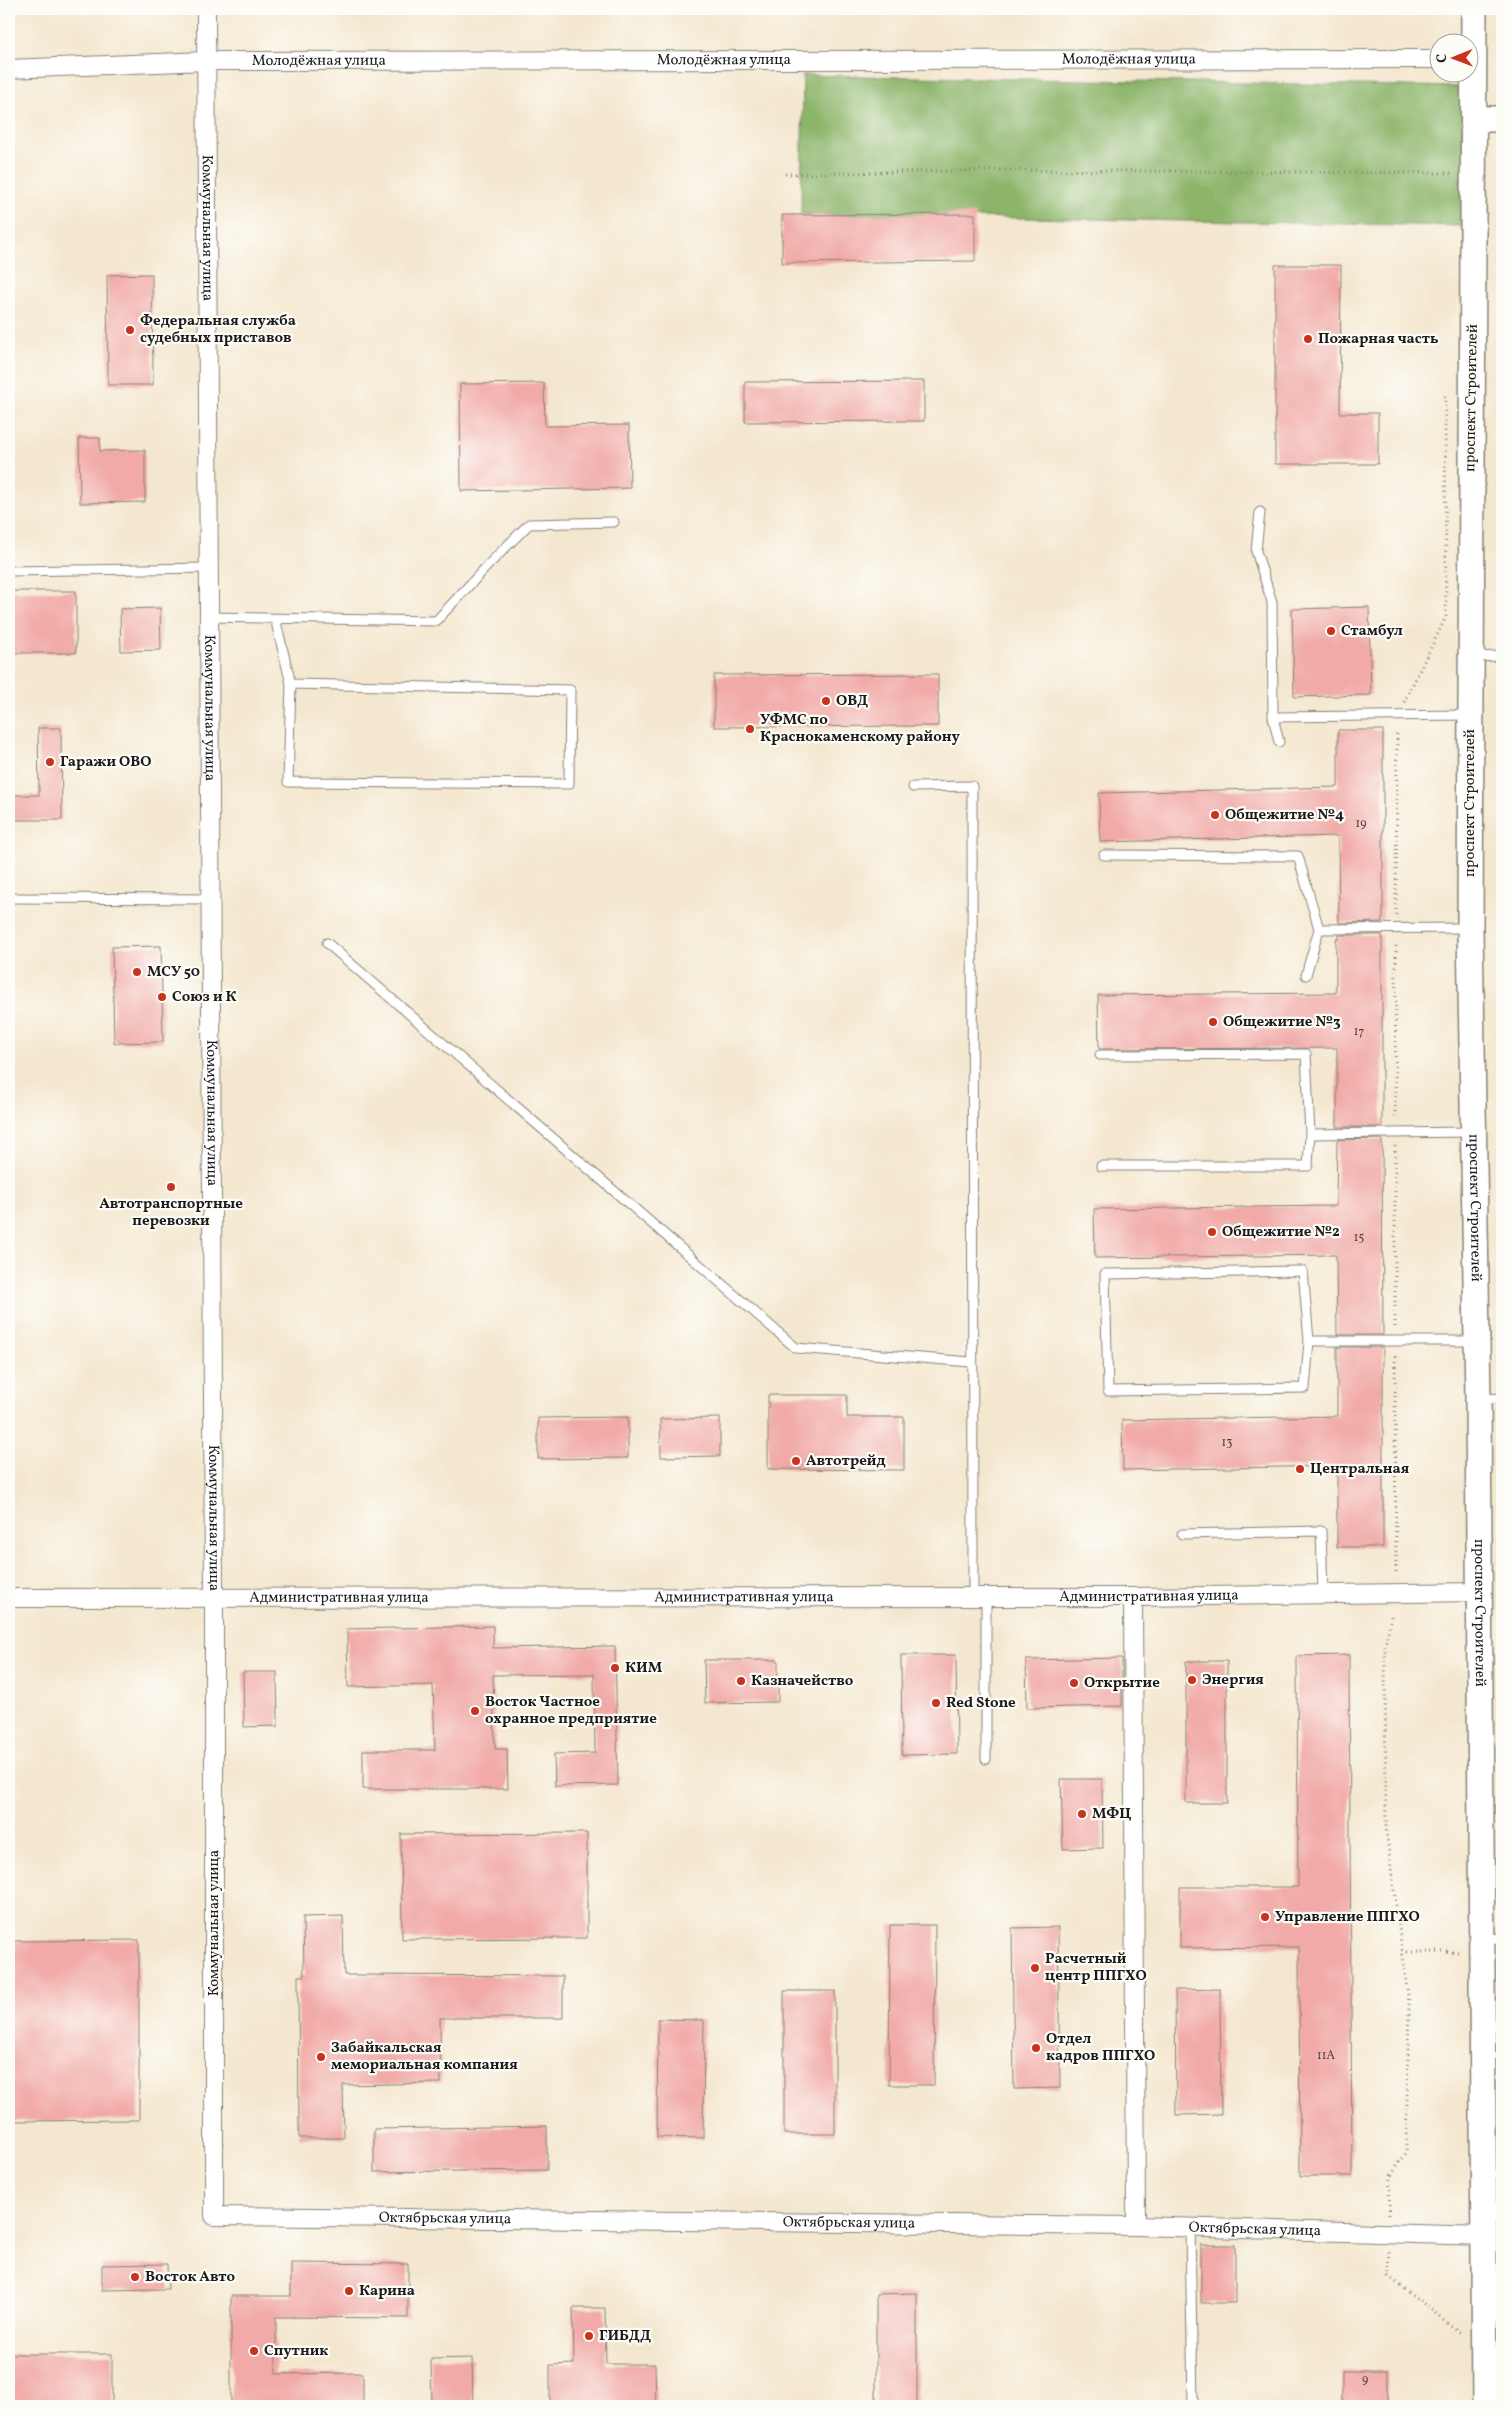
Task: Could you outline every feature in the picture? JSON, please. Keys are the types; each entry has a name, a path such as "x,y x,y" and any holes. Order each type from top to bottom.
{"street":[{"name":"Коммунальная улица","path":"206,9 214,1597 214,2216"},
{"name":"проспект Строителей","path":"1473,32 1474,9"},
{"name":"Молодёжная улица","path":"9,69 206,61 1428,59"},
{"name":"проспект Строителей","path":"1473,82 1475,119 1470,657 1470,928 1478,1399 1478,1592 1489,1943 1484,2335 1485,2406"},
{"path":"1475,119 1502,119"},
{"name":"Административная улица","path":"9,1598 1133,1597 1478,1592"},
{"path":"1133,1597 1136,2226"},
{"name":"Октябрьская улица","path":"214,2216 1136,2226 1485,2236"}],"lane":[{"path":"1260,512 1256,551 1272,602 1273,718 1279,742"},
{"path":"209,617 436,621 490,563 530,524 614,522"},
{"path":"9,571 209,568"},
{"path":"275,618 291,684 288,782 569,784 570,690 291,684"},
{"path":"1470,657 1502,656"},
{"path":"1273,718 1470,715"},
{"path":"913,787 972,786 971,1362 986,1759"},
{"path":"1104,855 1298,856 1319,929 1306,975"},
{"path":"9,898 211,899"},
{"path":"1319,929 1470,928"},
{"path":"327,944 796,1348 971,1362"},
{"path":"1100,1055 1306,1054 1310,1134 1308,1166 1101,1166"},
{"path":"1310,1134 1473,1132"},
{"path":"1303,1271 1310,1341 1305,1388 1108,1391 1105,1274 1303,1271"},
{"path":"1310,1341 1476,1341"},
{"path":"1478,1399 1502,1398"},
{"path":"1182,1534 1321,1531 1323,1593"},
{"path":"1190,2227 1193,2406"}],"path":[{"path":"785,174 1009,170 1452,172"},
{"path":"1445,392 1446,617 1397,716 1395,1134 1396,1592 1385,1646 1386,1830 1409,2003 1406,2152 1390,2177 1388,2276 1461,2334 1484,2335"},
{"path":"1402,1952 1489,1943"}],"green space":[{"path":"803,75 1465,87 1463,226 801,214"}],"building":[{"path":"975,214 975,261 782,263 782,215"},
{"name":"Пожарная часть","path":"1275,265 1341,265 1340,413 1378,413 1378,464 1275,464"},
{"name":"Федеральная служба судебных приставов","path":"152,274 153,385 108,385 107,275"},
{"path":"924,381 924,421 745,422 745,382"},
{"path":"544,383 545,426 629,425 630,488 461,491 460,384"},
{"path":"79,438 100,438 100,451 145,450 145,502 80,503"},
{"path":"9,591 76,591 76,653 9,653"},
{"name":"Стамбул","path":"1369,607 1371,695 1294,697 1292,609"},
{"path":"160,608 161,650 121,651 120,609"},
{"name":"ОВД","path":"938,674 938,726 714,727 714,675"},
{"name":"Гаражи ОВО","path":"38,728 61,728 62,820 9,820 9,795 39,795"},
{"path":"1338,730 1383,730 1382,922 1339,923 1338,836 1100,842 1099,793 1338,787"},
{"path":"1339,935 1382,935 1382,1127 1337,1127 1337,1048 1099,1049 1098,995 1336,993 1336,939 1339,939"},
{"name":"МСУ 50","path":"161,946 163,1042 114,1043 112,947"},
{"path":"1382,1139 1383,1335 1337,1335 1336,1255 1095,1258 1094,1209 1336,1206 1337,1140"},
{"path":"1337,1347 1383,1347 1383,1547 1337,1547 1337,1466 1123,1470 1122,1420 1337,1416"},
{"path":"768,1395 847,1395 847,1417 904,1417 904,1470 768,1469"},
{"path":"628,1417 628,1458 538,1459 538,1418"},
{"path":"720,1418 720,1456 661,1457 660,1419"},
{"path":"493,1626 493,1648 615,1646 618,1785 555,1786 554,1754 595,1753 594,1674 493,1675 495,1749 507,1749 508,1789 363,1789 363,1750 435,1750 433,1685 348,1687 347,1629"},
{"name":"Red Stone","path":"901,1655 956,1655 957,1754 902,1755"},
{"name":"Управление ППГХО","path":"1349,1655 1352,2176 1300,2176 1299,1947 1180,1948 1180,1887 1298,1887 1297,1656"},
{"name":"Открытие","path":"1122,1658 1122,1706 1027,1708 1026,1660"},
{"name":"Казначейство","path":"704,1660 778,1660 778,1702 705,1703"},
{"path":"1186,1661 1227,1661 1227,1803 1186,1803"},
{"path":"243,1672 277,1672 278,1726 244,1727"},
{"name":"МФЦ","path":"1061,1779 1102,1779 1103,1848 1063,1849"},
{"path":"587,1833 587,1938 402,1939 401,1834"},
{"path":"343,1916 344,1975 563,1976 563,2018 440,2018 441,2083 343,2085 344,2138 299,2138 298,1976 304,1976 303,1917"},
{"path":"890,1925 935,1925 934,2085 889,2085"},
{"path":"1058,1927 1060,2088 1014,2089 1012,1928"},
{"path":"139,1940 139,2120 9,2121 9,1941"},
{"path":"1220,1989 1221,2114 1176,2115 1175,1990"},
{"path":"784,1991 835,1991 835,2134 784,2134"},
{"path":"658,2019 704,2020 703,2138 657,2137"},
{"path":"547,2126 547,2170 374,2172 374,2129"},
{"path":"1201,2245 1235,2245 1235,2303 1201,2303"},
{"path":"291,2263 408,2264 408,2318 276,2317 276,2374 363,2373 363,2406 231,2406 231,2296 291,2296"},
{"name":"Восток Авто","path":"167,2264 168,2289 102,2290 102,2265"},
{"path":"917,2293 917,2406 876,2406 876,2294"},
{"name":"ГИБДД","path":"573,2308 605,2308 606,2364 655,2364 656,2406 550,2406 550,2365 574,2364"},
{"path":"9,2354 112,2354 112,2406 9,2406"},
{"path":"472,2358 473,2406 432,2406 431,2359"},
{"path":"1342,2371 1388,2371 1388,2406 1342,2406"}],"place":[{"name":"Федеральная служба судебных приставов","path":"130,330"},
{"name":"Пожарная часть","path":"1308,339"},
{"name":"Стамбул","path":"1331,631"},
{"name":"ОВД","path":"826,701"},
{"name":"УФМС по Краснокаменскому району","path":"750,729"},
{"name":"Гаражи ОВО","path":"50,762"},
{"name":"Общежитие №4","path":"1215,815"},
{"name":"МСУ 50","path":"137,972"},
{"name":"Союз и К","path":"162,997"},
{"name":"Общежитие №3","path":"1213,1022"},
{"name":"Автотранспортные перевозки","path":"171,1187"},
{"name":"Общежитие №2","path":"1212,1232"},
{"name":"Автотрейд","path":"796,1461"},
{"name":"Центральная","path":"1300,1469"},
{"name":"КИМ","path":"615,1668"},
{"name":"Энергия","path":"1192,1680"},
{"name":"Казначейство","path":"741,1681"},
{"name":"Открытие","path":"1074,1683"},
{"name":"Red Stone","path":"936,1703"},
{"name":"Восток Частное охранное предприятие","path":"475,1711"},
{"name":"МФЦ","path":"1082,1814"},
{"name":"Управление ППГХО","path":"1265,1917"},
{"name":"Расчетный центр ППГХО","path":"1035,1968"},
{"name":"Отдел кадров ППГХО","path":"1036,2048"},
{"name":"Забайкальская мемориальная компания","path":"321,2057"},
{"name":"Восток Авто","path":"135,2277"},
{"name":"Карина","path":"349,2291"},
{"name":"ГИБДД","path":"589,2336"},
{"name":"Спутник","path":"254,2351"}]}
